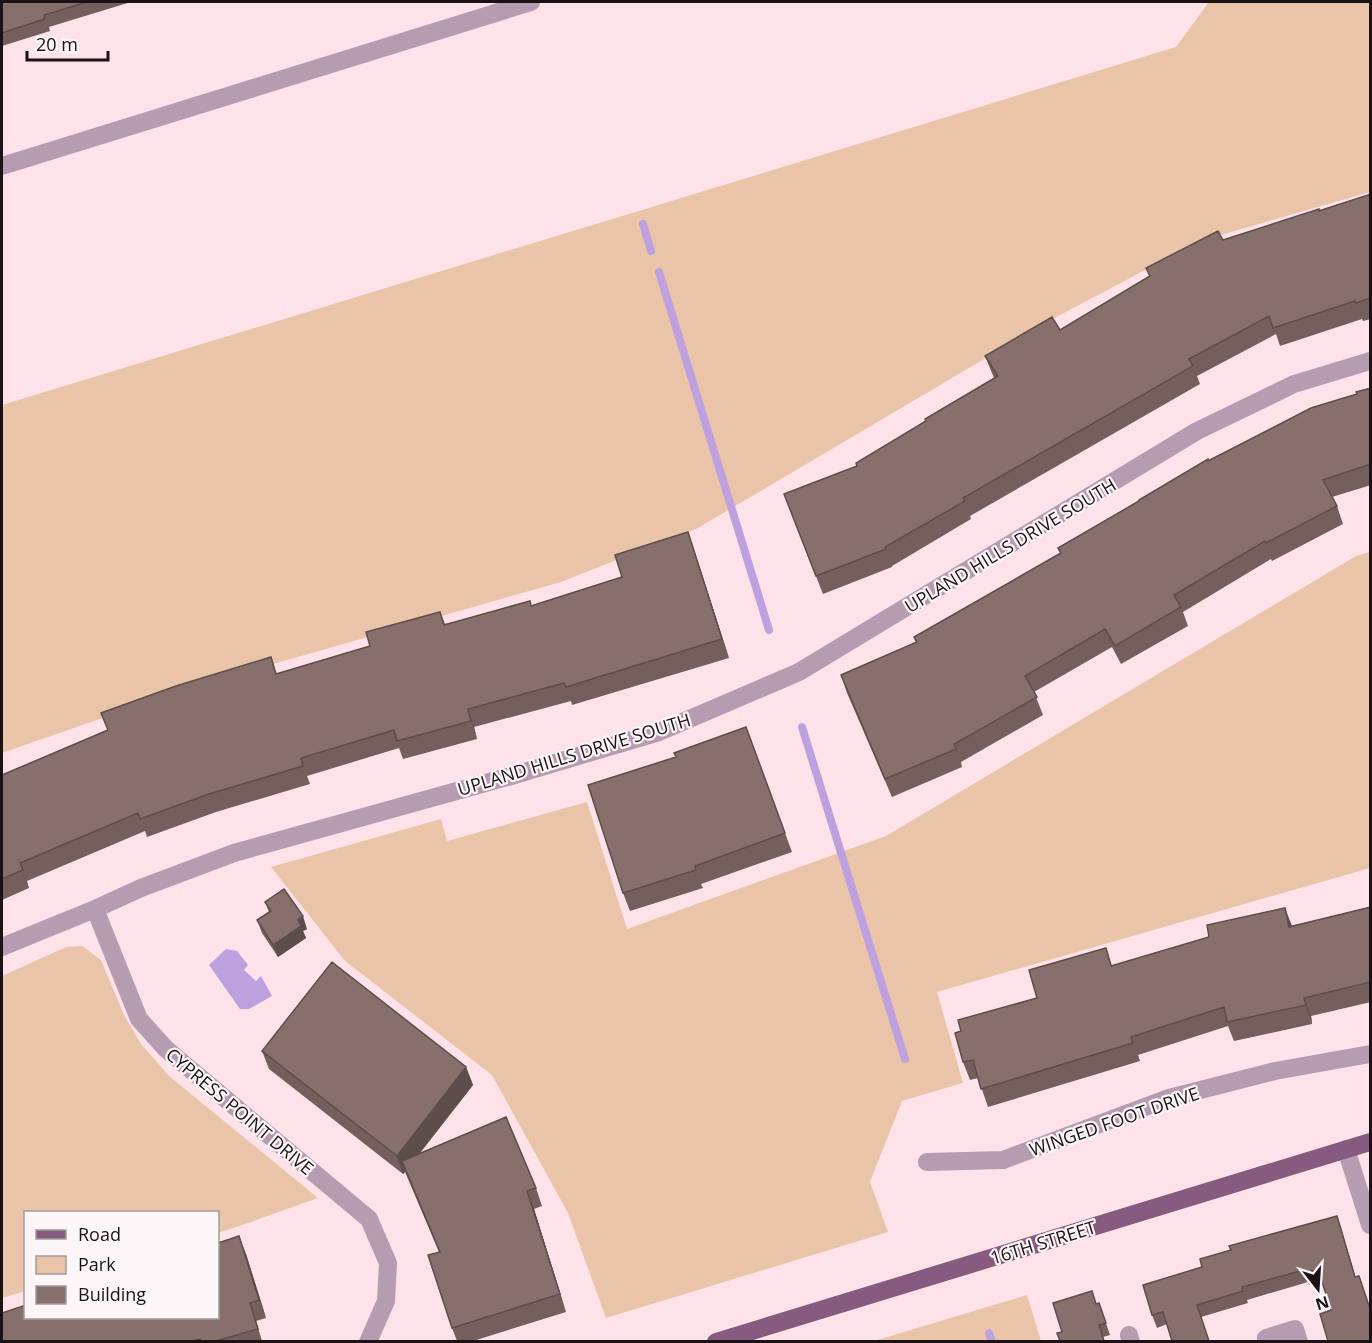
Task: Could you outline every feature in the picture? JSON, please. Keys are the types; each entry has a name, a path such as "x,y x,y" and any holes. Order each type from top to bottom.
{"main road":[{"name":"16TH STREET","path":"716,1341 1371,1142"}],"street":[{"path":"2,166 531,2"},
{"name":"UPLAND HILLS DRIVE SOUTH","path":"2,947 141,888 234,853 511,777 659,732 799,672 1197,431 1294,384 1371,361"},
{"name":"CYPRESS POINT DRIVE","path":"95,909 139,1019 166,1049 369,1219 388,1263 386,1301 368,1341"},
{"name":"WINGED FOOT DRIVE","path":"927,1162 1003,1160 1169,1098 1275,1071 1371,1054"},
{"path":"1346,1149 1371,1225"},
{"path":"1266,1338 1295,1329 1299,1341"}],"green space":[{"path":"1209,2 1370,2 1370,192 1200,241 1045,323 698,528 561,582 186,689 2,753 2,405 1176,47"},
{"path":"1370,552 1370,868 937,992 963,1083 902,1101 870,1182 888,1232 606,1318 568,1213 492,1075 345,961 271,867 441,819 447,841 587,802 627,929 886,836 1356,556"},
{"path":"82,946 101,960 124,1015 141,1044 169,1076 318,1198 219,1233 219,1211 24,1211 24,1291 2,1298 2,976 66,947"},
{"path":"1027,1295 1041,1341 874,1341"}],"shaded area":[{"path":"226,949 237,951 248,965 244,970 256,981 261,976 272,996 249,1009 240,1009 209,965"}],"building":[{"path":"2,2 87,2 44,15 45,19 2,33"},
{"path":"1371,194 1371,298 1356,303 1355,301 1273,328 1269,316 1189,359 1193,366 963,498 965,501 885,547 886,549 816,576 784,494 857,466 856,463 998,376 985,356 1052,317 1060,330 1150,276 1146,268 1218,231 1223,240"},
{"path":"1371,388 1371,464 1323,480 1337,506 1266,543 1265,541 1174,595 1181,607 1115,646 1105,629 1025,676 1037,697 954,744 956,749 885,779 841,675 917,642 914,637 1061,553 1058,548 1208,459 1208,461 1311,408"},
{"path":"688,532 722,639 566,687 564,683 468,709 471,721 397,741 394,730 301,758 303,766 209,794 140,819 138,813 20,863 23,870 2,879 2,775 108,730 101,713 176,686 271,657 276,674 370,646 366,632 440,612 444,625 530,601 531,606 622,577 615,555"},
{"path":"746,727 785,833 695,866 696,870 623,893 588,785 676,757 674,753"},
{"path":"284,889 303,916 298,920 301,926 273,945 257,920 271,911 265,902"},
{"path":"1371,907 1371,982 1304,998 1306,1005 1227,1022 1224,1007 1131,1037 1133,1043 981,1089 973,1060 963,1062 955,1033 961,1031 958,1020 1037,998 1029,970 1106,948 1111,966 1209,937 1207,925 1285,908 1289,927"},
{"path":"332,962 466,1067 397,1156 262,1051"},
{"path":"506,1117 536,1188 527,1191 560,1294 452,1328 428,1255 440,1252 402,1161"},
{"path":"1337,1216 1355,1277 1359,1276 1371,1312 1371,1341 1328,1341 1320,1314 1331,1310 1318,1269 1305,1273 1304,1270 1242,1287 1243,1291 1197,1305 1209,1341 1172,1341 1163,1312 1152,1315 1143,1285 1202,1267 1200,1259 1231,1250 1229,1246"},
{"path":"239,1236 259,1300 250,1303 258,1329 216,1341 201,1341 200,1339 192,1341 2,1341 2,1313 24,1306 24,1319 219,1319 219,1243"},
{"path":"1092,1291 1106,1323 1099,1325 1104,1341 1060,1341 1057,1333 1062,1332 1053,1303"}],"waterway":[{"path":"643,224 651,251"},
{"path":"659,272 769,630"},
{"path":"802,727 905,1059"},
{"path":"989,1333 992,1342"}]}
